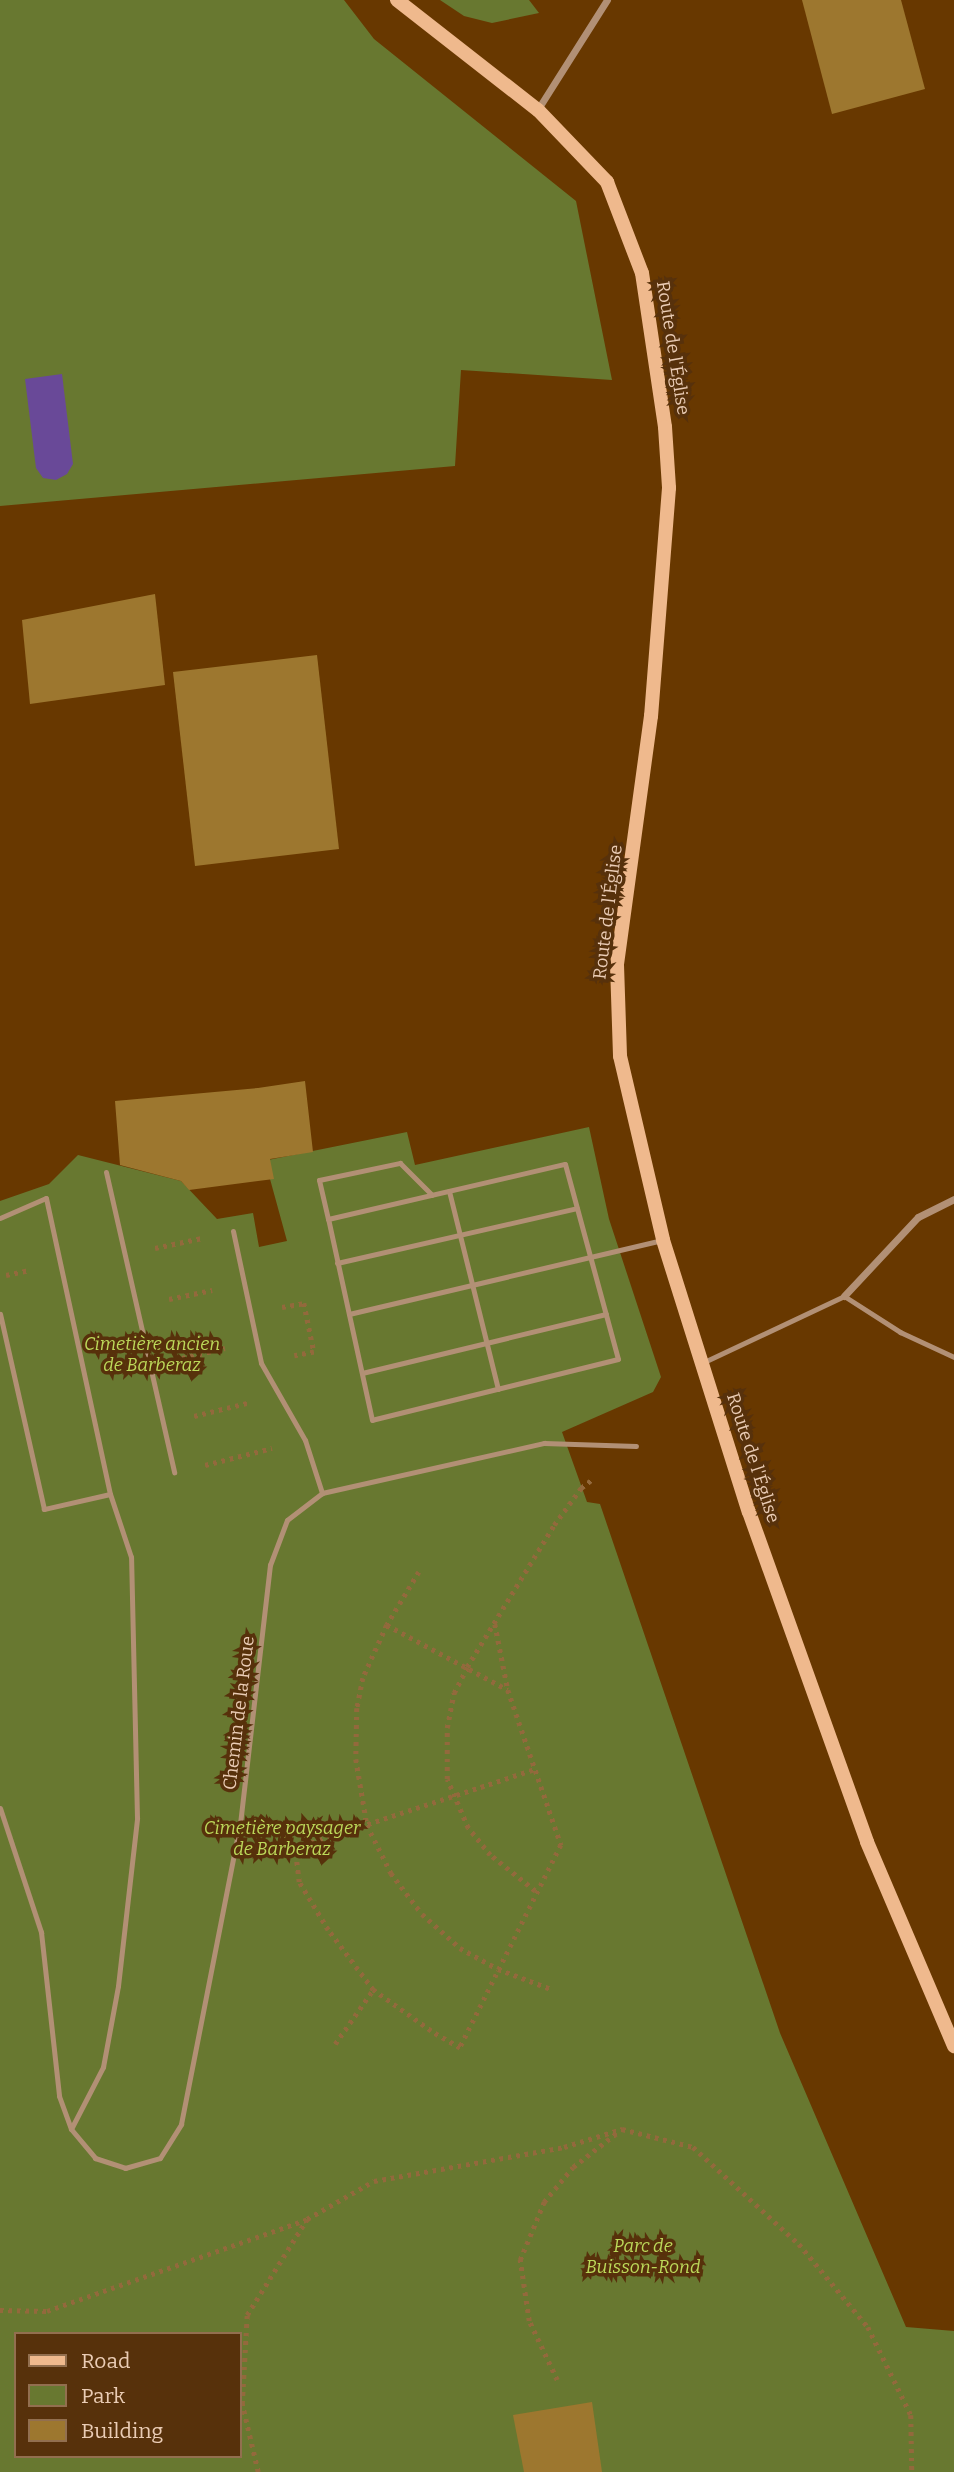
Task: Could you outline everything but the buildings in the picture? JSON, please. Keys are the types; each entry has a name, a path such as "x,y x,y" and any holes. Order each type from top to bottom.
{"street":[{"name":"Route de l'Église","path":"397,0 538,110 607,182 642,273 665,427 669,488 651,716 617,965 620,1056 663,1240 702,1364 826,1731 867,1842 954,2046"},
{"path":"538,110 607,0"},
{"path":"844,1296 918,1217 954,1199"}],"lane":[{"path":"328,1219 432,1195 565,1164 618,1359 372,1420 319,1180 400,1163 432,1195"},
{"path":"106,1172 174,1472"},
{"path":"449,1191 498,1389"},
{"path":"0,1218 46,1198 110,1494 131,1557 137,1818 118,1986 103,2067 71,2129"},
{"path":"337,1263 577,1208"},
{"path":"233,1231 261,1363 305,1440 322,1493"},
{"path":"349,1314 663,1240"},
{"path":"702,1364 844,1296 900,1332 954,1357"},
{"path":"0,1314 44,1509 110,1494"},
{"path":"362,1373 606,1314"},
{"name":"Chemin de la Roue","path":"0,1808 41,1932 59,2096 71,2129 95,2158 125,2168 160,2158 181,2124 240,1825 270,1565 287,1520 322,1493 544,1444 636,1446"}],"path":[{"path":"125,1254 204,1238"},
{"path":"136,1306 215,1289"},
{"path":"149,1365 229,1347"},
{"path":"163,1423 241,1404"},
{"path":"535,1891 490,1855 468,1828 453,1796 447,1779 447,1728 454,1693 467,1667 554,1525 581,1488 636,1446"},
{"path":"174,1472 278,1447"},
{"path":"419,1572 387,1625 363,1678 357,1708 356,1759 367,1825 391,1873 422,1914 460,1948 498,1969 551,1989"},
{"path":"495,1623 508,1689 561,1845 535,1891 460,2048 373,1990 328,1930 299,1882 295,1848 535,1769"},
{"path":"387,1625 508,1689"},
{"path":"335,2044 373,1990"},
{"path":"557,2380 529,2321 520,2260 544,2202 573,2167 622,2129"},
{"path":"0,2310 47,2311 307,2219 374,2181 564,2147 622,2129 693,2147 799,2244 868,2328 911,2415 912,2472"},
{"path":"258,2472 242,2404 247,2315 307,2219"}],"green space":[{"path":"0,0 344,0 374,39 576,201 612,380 461,370 455,466 0,506"},
{"path":"440,0 529,0 539,13 492,23 464,16"},
{"path":"589,1127 609,1219 661,1377 653,1392 562,1432 587,1502 600,1504 780,2033 906,2327 954,2331 954,2472 0,2472 0,1201 49,1184 78,1155 181,1181 217,1219 253,1213 259,1247 287,1241 270,1179 268,1160 407,1132 415,1165"}],"shaded area":[{"path":"62,374 73,464 67,474 56,480 43,478 36,468 25,379"}],"park label":[{"name":"Cimetière ancien de Barberaz","path":"152,1355"},
{"name":"Cimetière paysager de Barberaz","path":"282,1839"},
{"name":"Parc de Buisson-Rond","path":"643,2257"}]}
